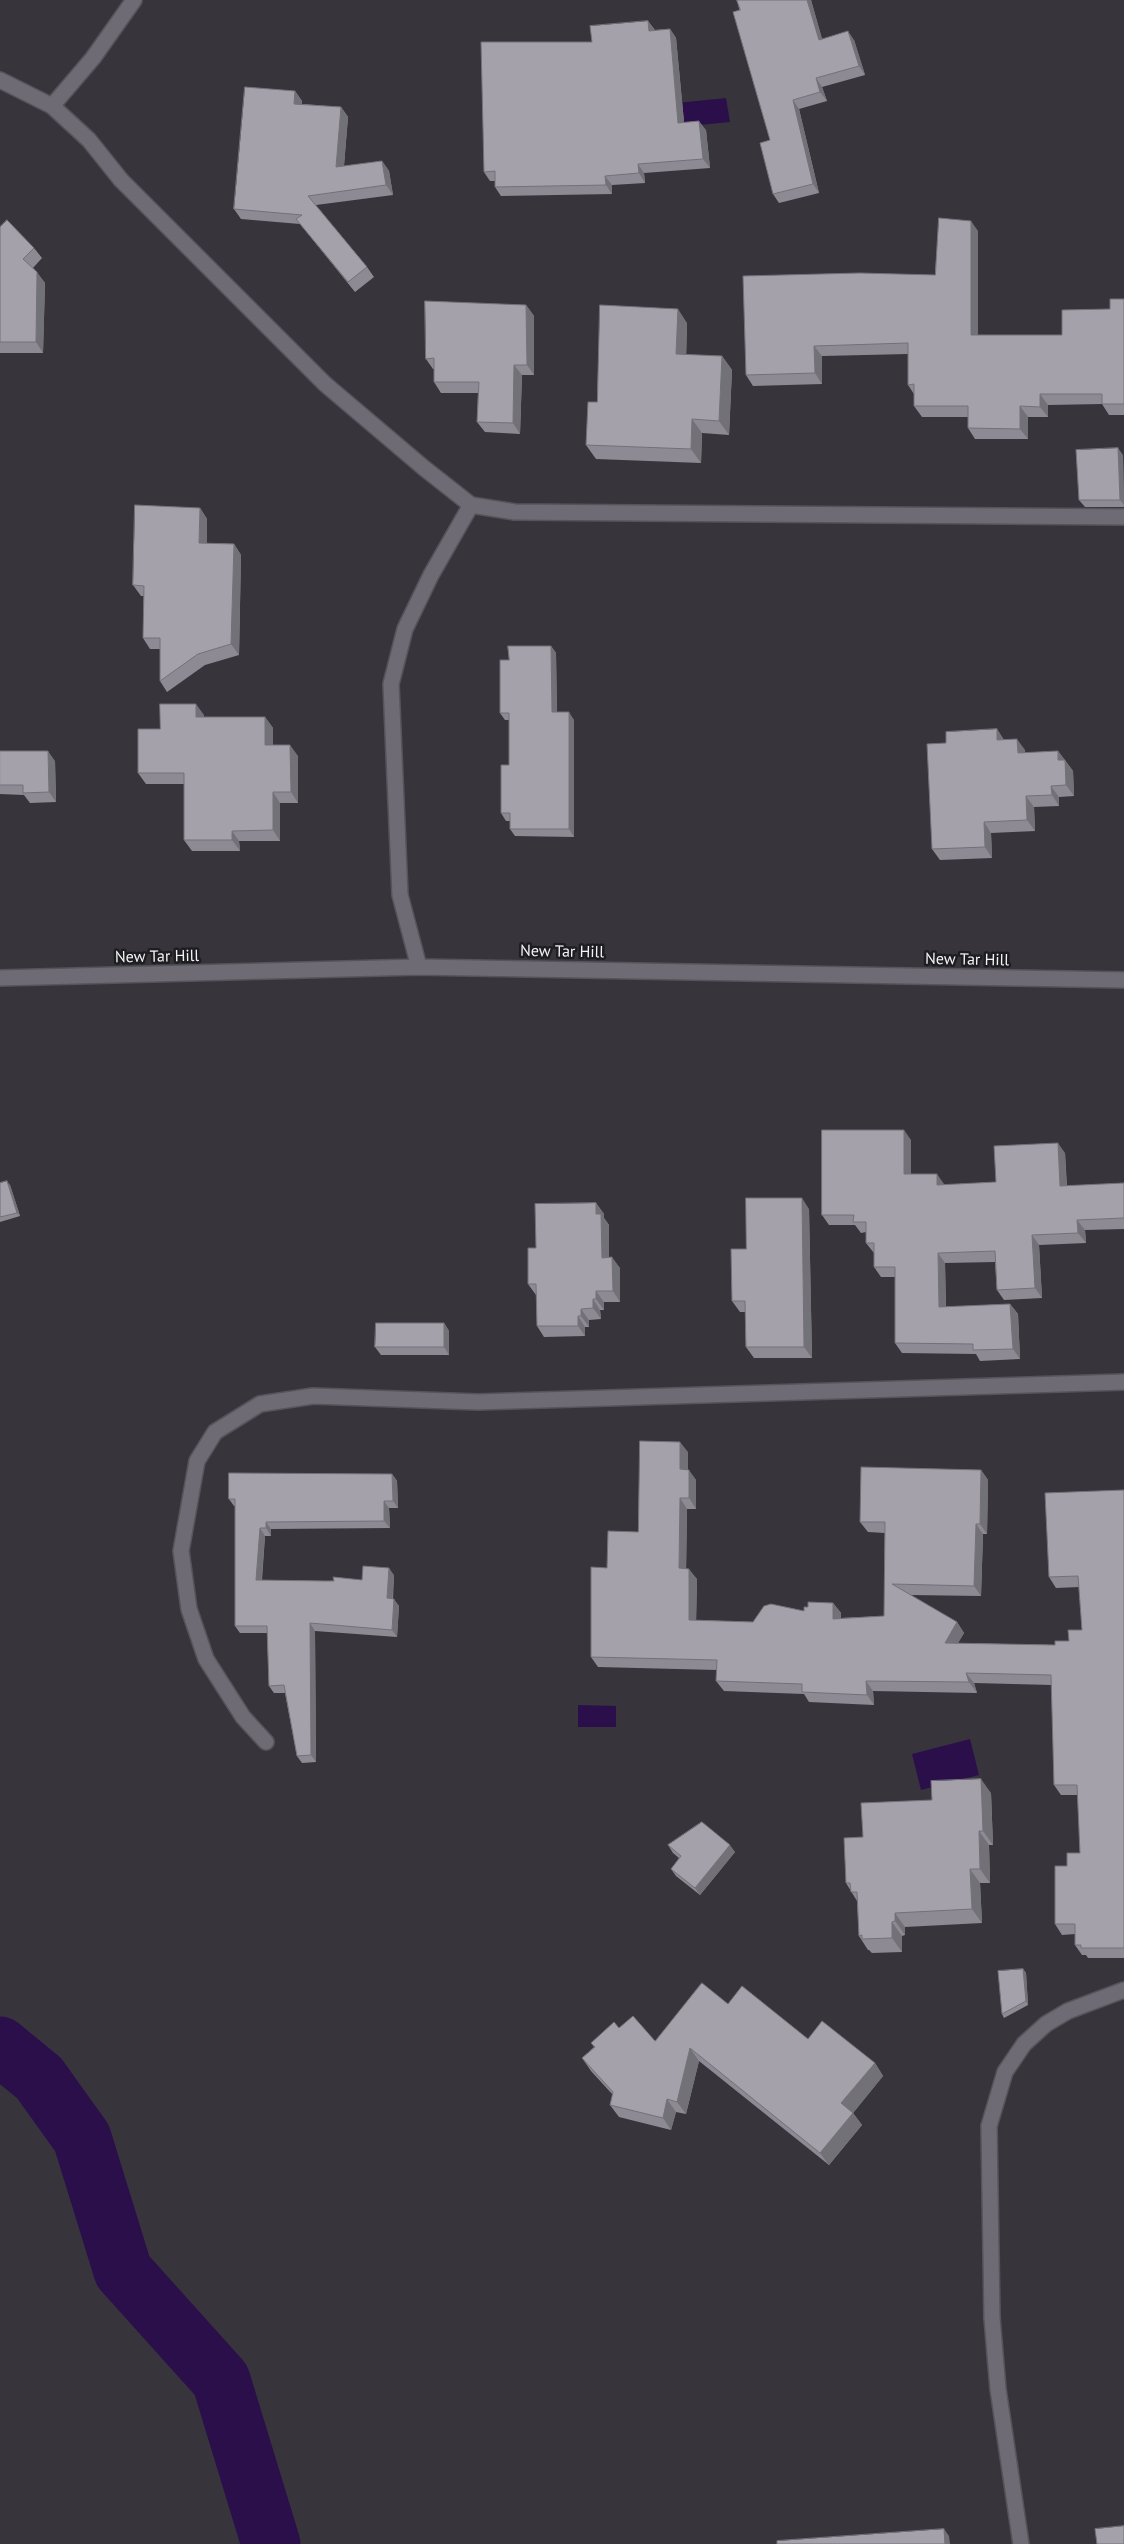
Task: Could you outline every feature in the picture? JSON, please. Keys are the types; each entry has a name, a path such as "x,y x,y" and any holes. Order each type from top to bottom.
{"street":[{"path":"52,106 93,58 134,0"},
{"path":"0,80 52,106 89,140 121,180 325,384 471,505 515,512 1124,517"},
{"path":"419,967 400,895 390,684 405,629 431,575 471,505"},
{"name":"New Tar Hill","path":"0,978 419,967 1124,980"},
{"path":"266,1742 243,1717 206,1660 189,1609 181,1551 197,1462 215,1432 260,1404 313,1396 478,1402 1124,1382"},
{"path":"1020,2544 998,2389 992,2318 989,2126 1005,2072 1024,2044 1046,2024 1068,2012 1124,1990"}],"shaded area":[{"path":"726,98 730,122 679,127 677,103"},
{"path":"578,1705 616,1706 616,1727 578,1727"},
{"path":"970,1739 979,1775 921,1790 912,1754"}],"building":[{"path":"737,0 807,0 819,40 848,31 859,66 816,78 820,92 793,100 813,184 773,194 760,143 770,140 733,12 740,10"},
{"path":"648,21 649,31 670,29 678,123 699,121 703,159 638,164 639,173 605,176 606,185 495,187 495,171 484,172 481,42 592,42 590,26"},
{"path":"245,87 295,91 294,104 341,107 336,167 382,161 386,185 308,196 367,267 348,282 296,219 302,215 234,209"},
{"path":"939,218 971,221 971,335 1062,335 1062,310 1110,309 1110,299 1124,299 1124,404 1102,404 1102,394 1040,394 1040,407 1020,406 1020,429 968,428 968,406 914,406 914,384 908,385 908,343 814,346 815,373 746,375 743,276 860,273 935,275"},
{"path":"7,220 34,248 23,259 37,272 36,342 0,342 0,227"},
{"path":"425,301 526,305 527,365 514,365 513,423 477,422 479,382 434,382 434,358 426,359"},
{"path":"600,305 678,309 676,354 722,356 719,421 692,419 691,449 586,445 588,402 597,402"},
{"path":"1118,448 1120,500 1079,500 1076,450"},
{"path":"135,505 200,508 199,543 234,544 231,644 198,654 160,681 160,638 143,638 144,586 133,585"},
{"path":"508,646 551,646 552,712 569,712 569,829 510,829 510,813 501,813 501,765 509,765 509,713 500,713 500,660 509,660"},
{"path":"160,704 196,704 196,717 265,717 265,745 290,745 291,792 273,792 273,830 232,831 232,840 184,840 184,773 138,773 138,729 160,729"},
{"path":"997,729 997,740 1017,739 1018,753 1058,751 1058,760 1065,760 1066,785 1051,786 1052,795 1026,796 1027,820 984,822 985,847 932,849 927,744 946,743 946,732"},
{"path":"0,751 48,751 49,792 23,793 23,785 0,785"},
{"path":"822,1130 904,1130 904,1174 937,1174 937,1185 996,1182 994,1146 1058,1143 1060,1186 1124,1183 1124,1218 1077,1220 1078,1233 1032,1235 1035,1288 997,1290 995,1251 938,1253 939,1307 1010,1304 1013,1349 973,1350 973,1344 895,1343 895,1267 874,1267 874,1243 866,1243 866,1222 853,1222 854,1215 822,1215"},
{"path":"7,1181 17,1213 0,1217 0,1183"},
{"path":"746,1198 802,1198 804,1347 746,1347 745,1301 732,1301 731,1249 746,1249"},
{"path":"596,1203 596,1214 601,1214 602,1258 612,1257 613,1291 596,1291 596,1299 593,1299 593,1308 581,1309 581,1316 578,1316 578,1326 537,1326 536,1284 528,1284 528,1248 536,1248 535,1204"},
{"path":"376,1323 444,1323 444,1347 375,1347"},
{"path":"640,1441 680,1442 680,1469 689,1470 689,1498 680,1498 679,1568 689,1569 689,1620 753,1622 764,1606 771,1604 804,1611 804,1607 808,1607 808,1602 833,1603 833,1619 884,1616 885,1522 860,1522 861,1467 981,1470 980,1524 976,1524 974,1586 892,1584 957,1622 945,1643 1055,1645 1055,1641 1069,1641 1068,1630 1082,1630 1078,1576 1049,1577 1045,1493 1124,1490 1124,1948 1081,1948 1081,1945 1075,1945 1075,1924 1055,1924 1055,1866 1067,1866 1067,1853 1080,1853 1077,1785 1054,1785 1051,1675 966,1673 969,1682 866,1681 867,1695 802,1692 802,1684 716,1681 717,1660 591,1657 591,1567 607,1568 608,1531 638,1532"},
{"path":"229,1473 392,1474 393,1501 384,1501 384,1521 266,1522 266,1528 260,1528 256,1580 334,1581 333,1577 362,1580 363,1566 389,1568 387,1598 394,1599 392,1630 310,1623 311,1755 297,1756 284,1685 269,1686 267,1626 235,1626 235,1499 229,1499"},
{"path":"981,1779 983,1831 979,1831 980,1869 970,1869 972,1909 895,1913 895,1921 892,1922 892,1938 862,1939 862,1935 859,1936 857,1892 851,1892 850,1883 846,1883 844,1838 863,1837 861,1803 932,1800 931,1781"},
{"path":"702,1822 730,1845 695,1888 671,1869 681,1856 668,1845"},
{"path":"1023,1969 1026,2001 1002,2014 998,1971"},
{"path":"702,1983 728,2004 742,1986 808,2039 822,2021 875,2063 841,2103 853,2113 820,2153 690,2048 677,2102 667,2099 663,2118 610,2105 613,2092 582,2058 595,2047 591,2043 614,2022 619,2028 633,2016 655,2041"},
{"path":"1124,2526 1124,2544 1097,2544 1095,2529"},
{"path":"944,2529 945,2544 777,2544 777,2541"}],"waterway":[{"path":"0,2046 39,2078 82,2138 123,2271 221,2380 271,2544"}]}
